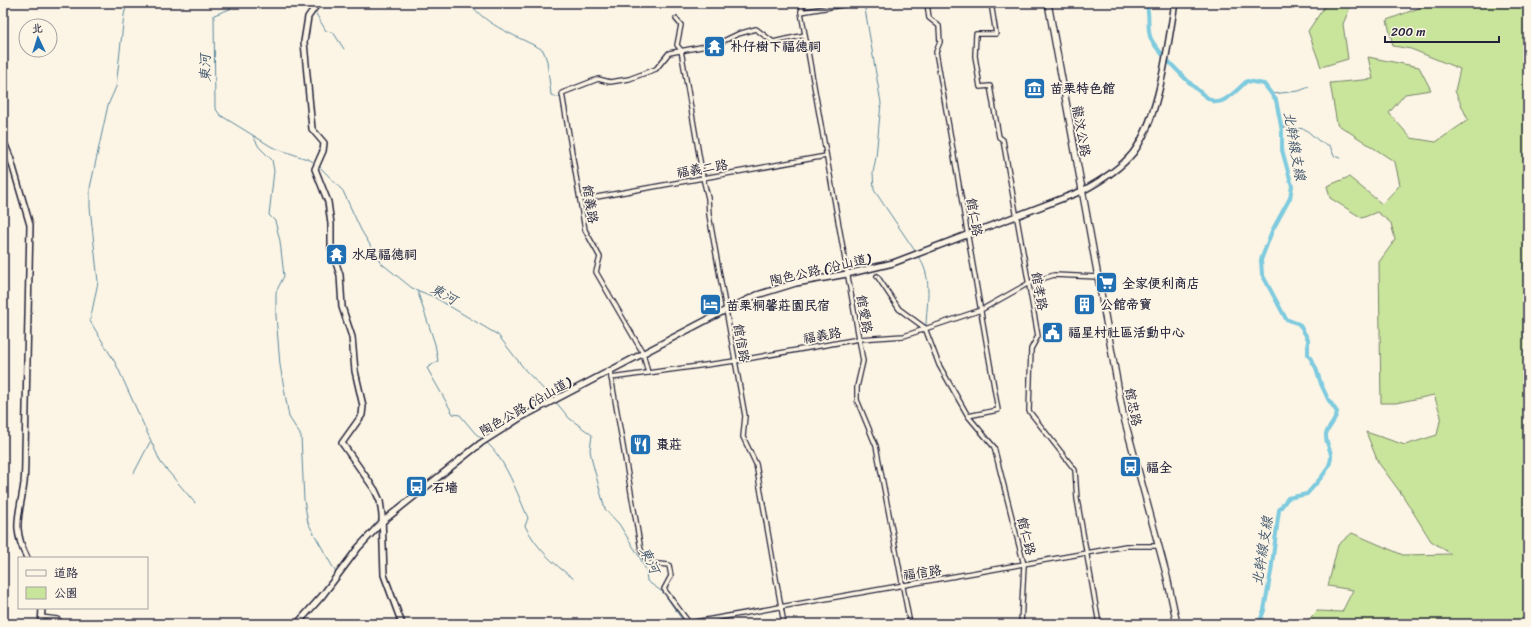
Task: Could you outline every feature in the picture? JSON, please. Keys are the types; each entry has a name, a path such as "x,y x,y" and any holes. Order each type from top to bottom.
{"main road":[{"path":"318,3 308,17 304,42 312,129 324,143 315,169 328,202 331,224 331,248 340,275 342,307 352,337 355,371 363,406 362,415 342,443 375,490 381,506 384,575 402,624"},
{"name":"龍汶公路","path":"1048,3 1082,192"},
{"name":"陶色公路 (沿山道)","path":"297,624 322,596 358,548 382,522 488,438 552,401 727,310 770,290 796,283 848,274 892,263 1082,192 1100,182 1120,167 1139,144 1145,132 1156,102 1175,3"},
{"path":"3,140 10,156 30,225 24,484 18,510 17,529 20,544 26,557"},
{"name":"館忠路","path":"1082,192 1125,420 1171,592 1177,624"},
{"path":"41,624 42,609"}],"street":[{"name":"館愛路","path":"803,3 802,12 805,35 863,361 856,387 857,400 876,446 901,584 910,624"},
{"path":"802,12 854,3"},
{"name":"館仁路","path":"927,3 929,18 939,26 940,42 936,52 998,410 968,416"},
{"name":"館孝路","path":"991,3 996,34 976,34 975,56 980,87 990,86 999,137 1004,140 1038,336 1031,349 1029,411 1075,470 1077,499 1099,624"},
{"name":"館信路","path":"676,20 681,26 677,45 681,50 745,416 743,437 756,464 784,624"},
{"path":"681,50 717,44 738,34 756,29 773,42 805,35"},
{"name":"館義路","path":"648,373 643,353 596,272 600,257 585,230 562,94 598,79 610,82 629,79 656,68 669,53 681,50"},
{"name":"福義二路","path":"580,200 826,156"},
{"name":"福義路","path":"611,378 735,360 859,339 904,336 981,310 1029,283 1054,275 1098,277"},
{"path":"877,276 899,309 925,328"},
{"name":"館仁路","path":"925,328 939,365 968,416 994,446 1024,565 1021,624"},
{"path":"610,371 641,550 648,563 669,565 671,576 664,589 690,623"},
{"name":"福信路","path":"690,623 901,584 1024,565 1126,546 1158,546"},
{"path":"41,617 57,619 64,624"}],"green space":[{"path":"1327,3 1352,3 1343,24 1348,59 1321,67 1308,31"},
{"path":"1432,3 1528,3 1528,624 1304,624 1317,611 1342,612 1353,590 1328,586 1338,545 1352,533 1403,555 1451,554 1431,541 1403,496 1378,462 1366,432 1405,445 1437,435 1441,416 1434,395 1396,403 1381,403 1379,262 1395,240 1391,223 1377,212 1362,218 1330,198 1327,186 1349,177 1382,204 1400,185 1395,162 1337,124 1330,83 1373,79 1368,57 1419,67 1431,90 1405,94 1389,113 1411,138 1436,142 1468,120 1455,91 1460,69 1411,49 1393,46 1387,20"}],"waterway":[{"path":"127,3 124,15 116,87 108,105 90,188 90,207 98,282 90,321 116,364 161,463 195,503"},
{"name":"東河","path":"232,3 230,9 214,15 215,108 220,115 272,147 315,163"},
{"path":"310,3 312,7"},
{"path":"470,3 476,11 494,25 543,50 547,61 551,95 561,98 562,109"},
{"path":"864,3 881,103 873,173 874,190 915,251"},
{"name":"北幹線支線","path":"1146,3 1151,39 1171,64 1202,94 1217,102 1225,100 1247,81 1264,84 1276,100 1282,131 1282,150 1292,186 1290,198 1272,231 1261,260 1262,274 1286,319 1299,324 1308,339 1308,354 1316,368 1328,399 1337,412 1335,419 1326,434 1326,440 1331,455 1329,466 1307,494 1288,498 1279,510 1271,572 1264,610 1259,624"},
{"path":"315,12 326,31 333,32 344,49"},
{"path":"1272,94 1299,91 1309,87"},
{"path":"1281,127 1305,129 1319,141 1330,146 1334,156 1340,158"},
{"path":"253,136 259,147 272,160 274,171 269,215 275,221 280,241 284,276 276,292 276,316 280,365 289,417 301,436 304,500 308,523 335,571"},
{"name":"東河","path":"319,166 343,191 361,230 381,263 412,288 434,297 498,335 526,371 553,399"},
{"path":"918,256 923,264 927,280 928,298 926,325"},
{"path":"417,290 435,344 438,361 427,368 453,414 460,415 483,440"},
{"name":"東河","path":"555,401 569,418 592,435 590,450 605,509 619,524 639,556 646,570 647,581 664,593 685,624"},
{"path":"134,473 150,442"},
{"path":"486,442 499,457 510,477 528,518 525,526 530,534 546,555 558,567 573,578"}],"place":[{"name":"朴仔樹下福德祠","path":"714,46"},
{"name":"苗栗特色館","path":"1035,88"},
{"name":"水尾福德祠","path":"336,254"},
{"name":"全家便利商店","path":"1107,283"},
{"name":"公館帝寶","path":"1085,304"},
{"name":"苗栗桐馨莊園民宿","path":"711,305"},
{"name":"福星村社區活動中心","path":"1053,332"},
{"name":"棗莊","path":"640,444"},
{"name":"福全","path":"1131,467"},
{"name":"石墻","path":"416,487"}]}
